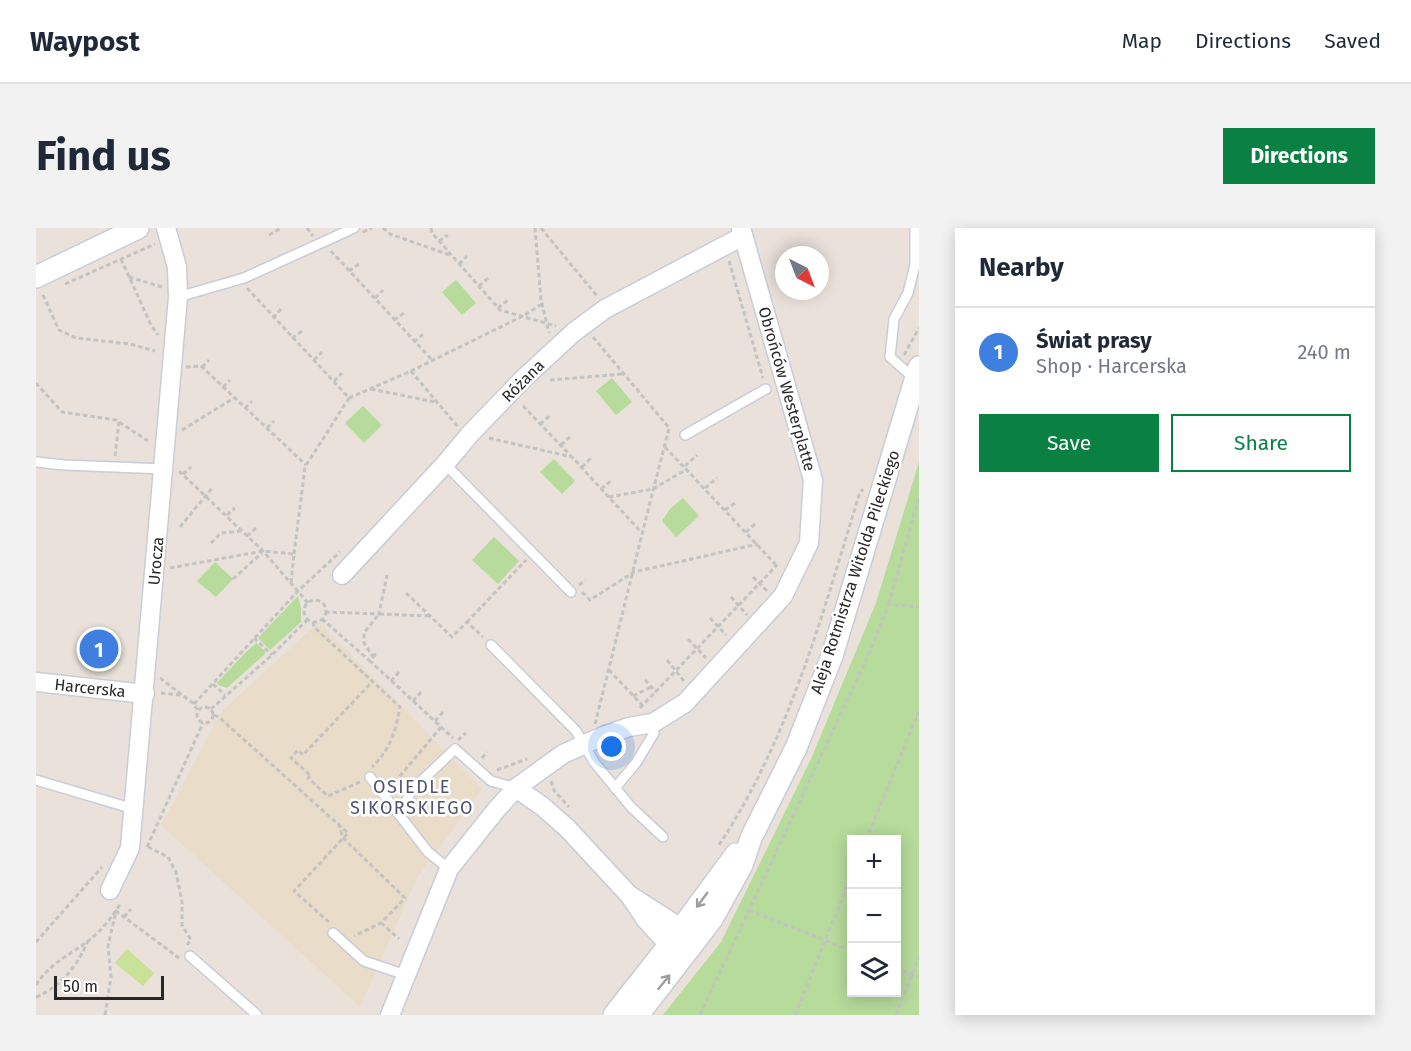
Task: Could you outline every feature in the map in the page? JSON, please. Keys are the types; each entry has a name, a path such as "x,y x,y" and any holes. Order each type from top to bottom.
{"street":[{"path":"44,287 138,228"},
{"name":"Urocza","path":"110,890 130,848 150,693 169,467 178,297 177,267 168,232"},
{"name":"Różana","path":"342,575 524,378 593,316 725,246 742,232"},
{"name":"Obrońców Westerplatte","path":"390,1015 449,869 516,788 542,768 583,744 629,727 653,723 685,703 783,596 809,543 813,480 742,232"},
{"name":"Aleja Rotmistrza Witolda Pileckiego","path":"638,1015 712,919 742,865 751,838 796,748 832,656 911,371"},
{"name":"Harcerska","path":"36,682 150,693"},
{"path":"516,788 542,806 567,828 630,896 646,920 669,945 690,950"},
{"name":"Aleja Rotmistrza Witolda Pileckiego","path":"614,1015 669,945 731,859 751,838"},
{"path":"630,896 681,928 690,950"}],"lane":[{"path":"178,297 244,278 354,228"},
{"path":"911,371 890,357 894,319 908,293 915,266 915,228"},
{"path":"685,435 766,389"},
{"path":"36,462 64,465 169,467"},
{"path":"445,464 533,552 574,589"},
{"path":"491,645 576,731 594,762 615,788 631,807 663,837"},
{"path":"615,788 636,763 654,733 653,723"},
{"path":"399,814 412,790 455,749 491,781 516,788"},
{"path":"370,777 428,852 449,869"},
{"path":"36,780 134,809"},
{"path":"334,930 364,961 406,975"},
{"path":"190,956 257,1015"}],"path":[{"path":"269,235 281,228"},
{"path":"384,228 390,234 452,256"},
{"path":"431,228 432,233 500,310 566,329"},
{"path":"535,228 542,304 550,342"},
{"path":"541,228 597,296"},
{"path":"62,286 121,259 168,232"},
{"path":"439,241 448,235"},
{"path":"324,243 432,360"},
{"path":"725,246 766,389"},
{"path":"459,264 467,256"},
{"path":"121,259 150,325 159,337"},
{"path":"349,271 359,264"},
{"path":"129,277 162,287"},
{"path":"479,286 488,278"},
{"path":"245,286 349,398"},
{"path":"36,297 44,287"},
{"path":"44,287 59,330 76,338 130,344 155,351"},
{"path":"375,298 383,290"},
{"path":"498,308 508,300"},
{"path":"291,582 306,465 349,398 411,371 523,316 542,304"},
{"path":"273,318 281,309"},
{"path":"394,320 404,313"},
{"path":"911,371 919,328"},
{"path":"292,338 302,330"},
{"path":"590,333 669,429 641,532 634,572 595,725 604,723"},
{"path":"414,342 423,334"},
{"path":"314,360 322,352"},
{"path":"183,368 202,367 209,360"},
{"path":"202,367 306,465"},
{"path":"411,371 460,431"},
{"path":"334,381 342,373"},
{"path":"550,380 624,374"},
{"path":"223,387 230,380"},
{"path":"36,383 62,412 116,420 148,441"},
{"path":"369,389 435,402"},
{"path":"175,435 234,398"},
{"path":"245,408 252,400"},
{"path":"523,406 641,532"},
{"path":"540,424 550,415"},
{"path":"267,428 274,421"},
{"path":"561,446 571,436"},
{"path":"489,438 572,457"},
{"path":"664,447 786,572"},
{"path":"609,497 653,489 686,467 697,455"},
{"path":"582,467 591,458"},
{"path":"169,467 183,474 227,515 308,603"},
{"path":"183,474 191,467"},
{"path":"705,488 717,478"},
{"path":"602,489 612,480"},
{"path":"180,527 213,487"},
{"path":"717,848 752,790 804,672 859,495 864,487"},
{"path":"700,1015 871,649 889,604 919,497"},
{"path":"725,510 736,502"},
{"path":"227,515 235,508"},
{"path":"746,532 755,524"},
{"path":"247,536 256,528"},
{"path":"211,543 221,532 242,531"},
{"path":"574,589 590,600 634,572 758,544"},
{"path":"165,569 263,552 294,554"},
{"path":"232,579 263,552"},
{"path":"406,593 452,638 533,552"},
{"path":"638,711 777,565"},
{"path":"373,657 364,643 364,633 379,614 387,575"},
{"path":"753,577 770,594"},
{"path":"194,704 298,591"},
{"path":"731,597 739,605"},
{"path":"313,622 322,619 325,612 323,604 315,600 304,608 304,613 313,622 314,627 400,707 395,732 385,754 371,769 370,777 328,796 291,758 298,750 303,755 372,682"},
{"path":"889,604 919,607"},
{"path":"325,612 429,615"},
{"path":"710,618 718,627"},
{"path":"210,709 272,655 308,619"},
{"path":"322,619 457,742 465,733"},
{"path":"467,622 491,645"},
{"path":"254,638 272,655"},
{"path":"688,639 697,649"},
{"path":"369,662 377,652"},
{"path":"667,660 689,687"},
{"path":"609,670 643,706"},
{"path":"391,681 399,672"},
{"path":"156,675 194,704 198,711 198,720 203,723 211,722 214,715"},
{"path":"645,680 656,692"},
{"path":"213,684 225,695"},
{"path":"633,696 651,687"},
{"path":"413,701 421,692"},
{"path":"150,693 183,696"},
{"path":"198,711 206,707 210,709 348,833 294,891 334,930 348,939 381,923 405,898 344,838"},
{"path":"868,835 919,711"},
{"path":"435,721 443,712"},
{"path":"384,795 441,727"},
{"path":"490,773 534,756"},
{"path":"148,847 168,857 176,872 182,902 182,925 191,940 177,958"},
{"path":"36,942 105,864"},
{"path":"795,1015 847,886"},
{"path":"124,917 131,909"},
{"path":"749,910 847,949"},
{"path":"105,1015 111,977 108,946 116,911 177,958 190,956"},
{"path":"381,923 399,939"},
{"path":"36,997 50,991 79,963 88,940"},
{"path":"896,1015 919,957"},
{"path":"901,970 919,977"}],"shaded area":[{"path":"319,622 482,789 417,878 360,1007 161,825 221,712"}],"green space":[{"path":"456,280 476,303 462,315 442,292"},
{"path":"612,378 632,402 616,415 596,391"},
{"path":"363,406 382,425 364,443 345,423"},
{"path":"554,459 575,481 562,494 540,472"},
{"path":"919,462 919,1015 663,1015 721,942 811,759 876,603"},
{"path":"683,498 699,516 676,537 662,521 670,509"},
{"path":"494,537 519,561 498,584 472,560"},
{"path":"215,562 233,579 216,597 197,581"},
{"path":"298,596 301,622 270,650 258,638"},
{"path":"256,643 265,651 265,654 227,688 218,685 217,683"},
{"path":"127,949 154,973 143,986 115,963"}],"place":[{"name":"Świat prasy","path":"99,649"}],"district":[{"name":"OSIEDLE SIKORSKIEGO","path":"412,797"}]}
